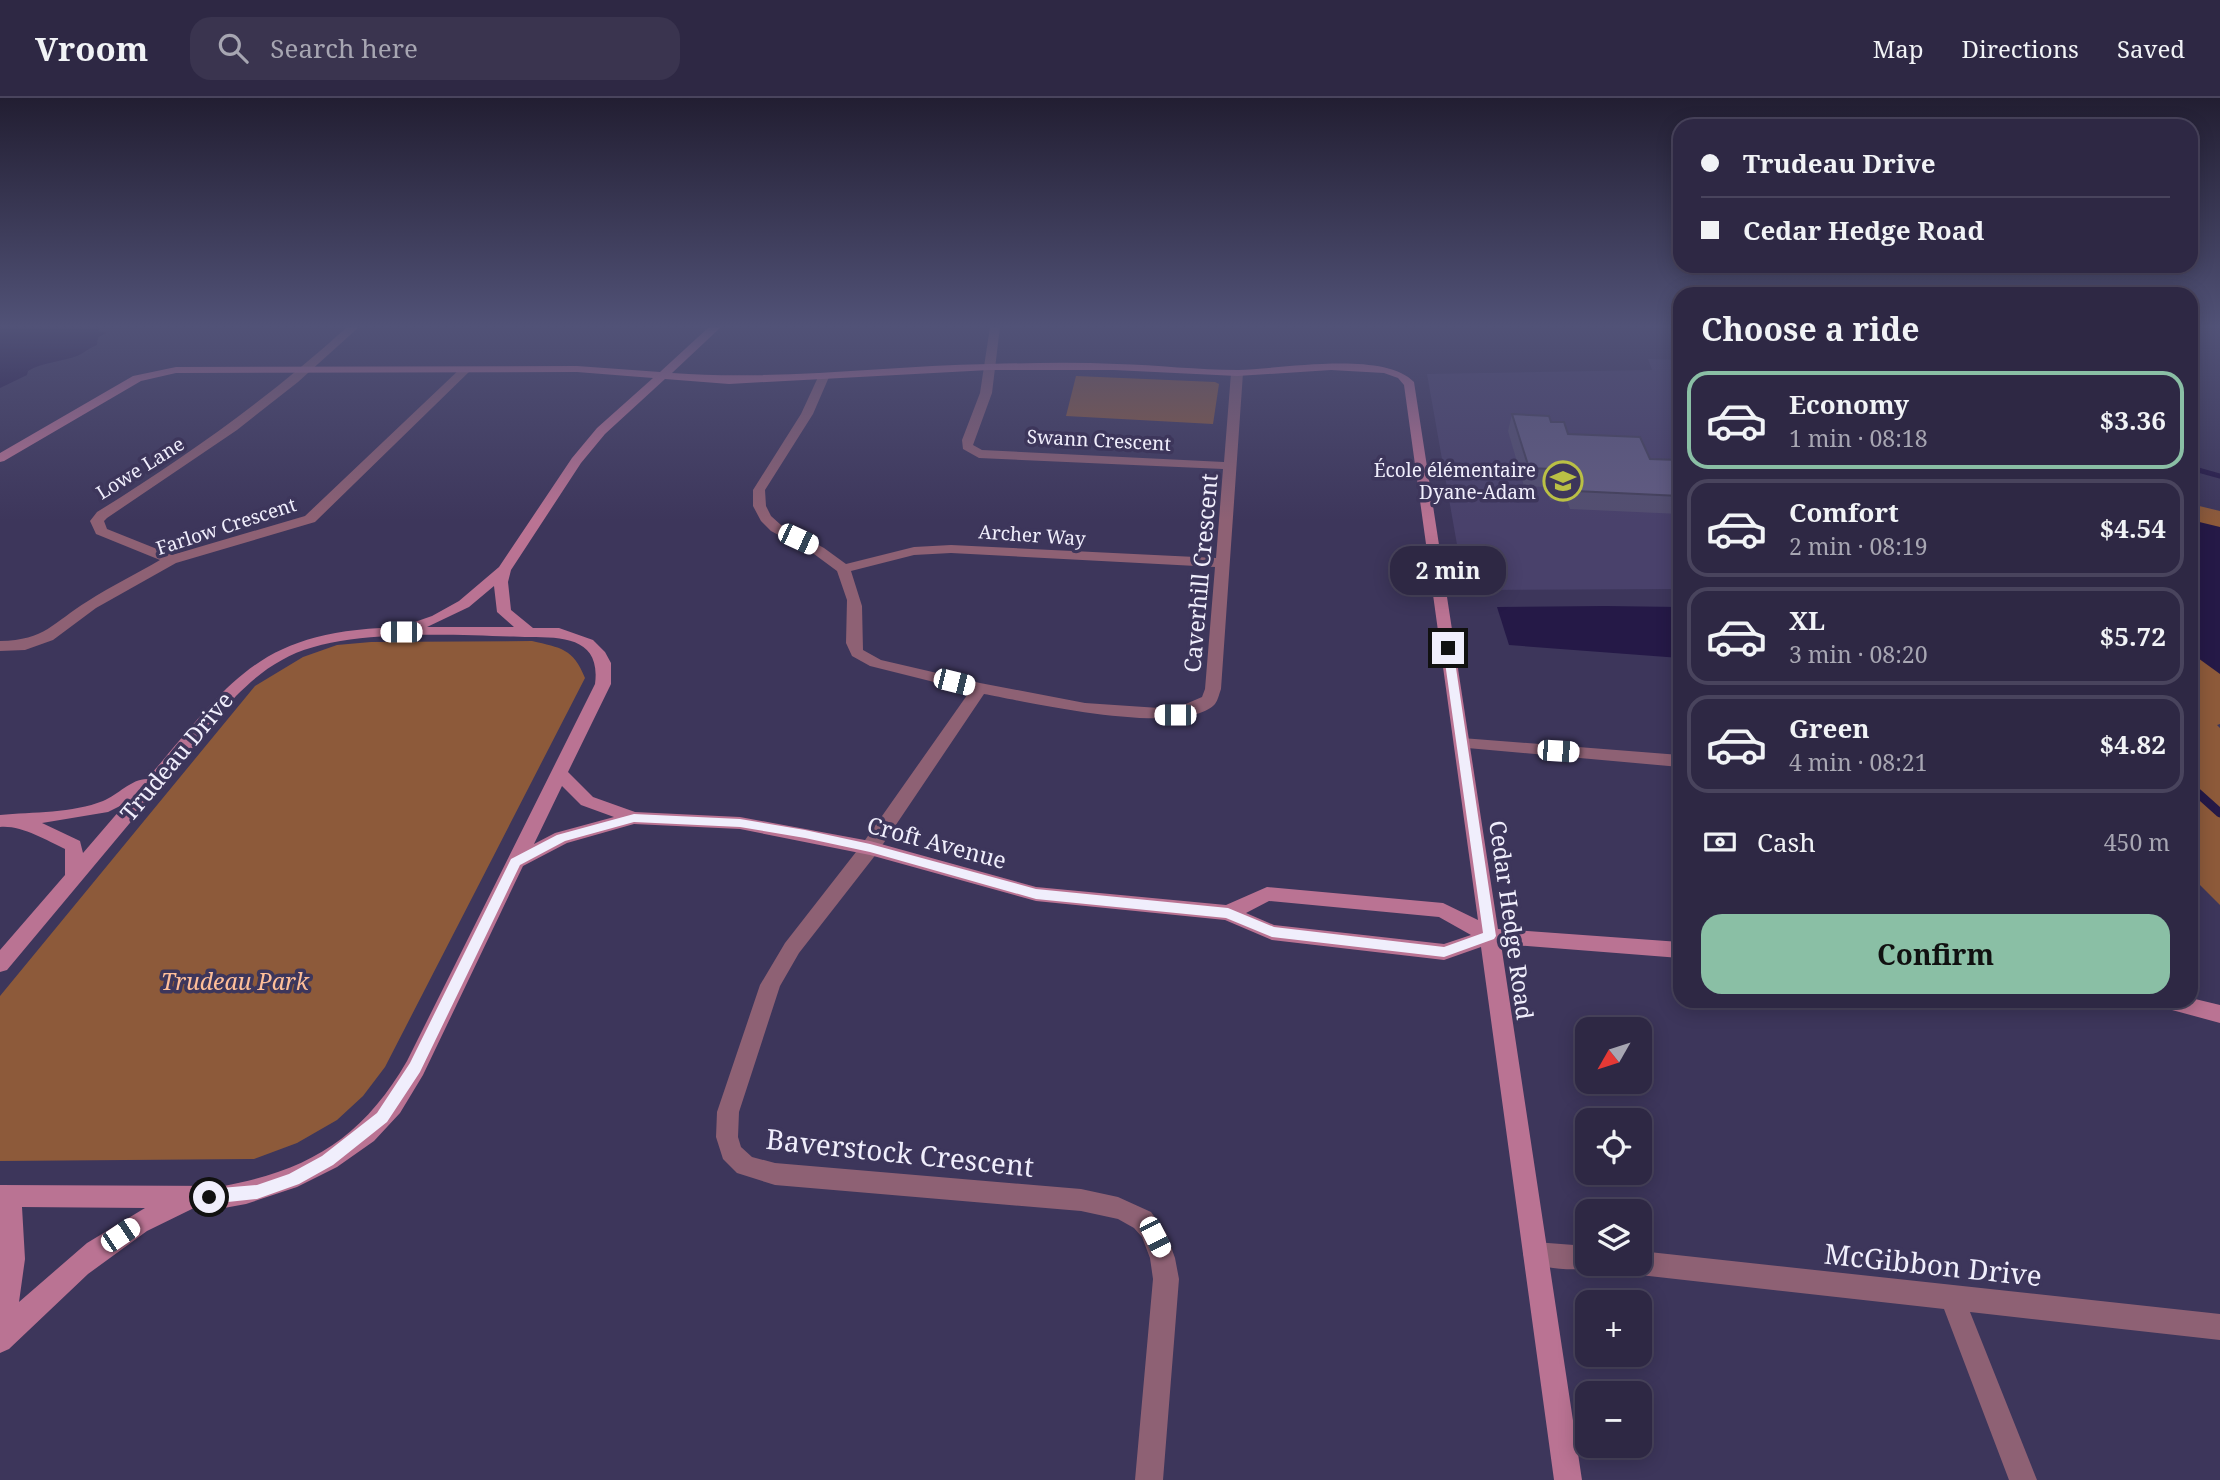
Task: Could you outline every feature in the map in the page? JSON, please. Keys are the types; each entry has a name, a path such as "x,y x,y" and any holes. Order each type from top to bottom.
{"street":[{"path":"0,458 111,391"},
{"name":"Lowe Lane","path":"171,560 101,531 97,521 102,514 214,443 281,391"},
{"name":"Farlow Crescent","path":"0,646 24,645 48,637 91,605 171,560 310,519 443,391"},
{"name":"Trudeau Drive","path":"401,632 437,619 464,604 504,570 576,461 601,431 645,391"},
{"path":"816,391 807,414 759,490 757,500 759,512 768,522 813,546 843,569"},
{"name":"Swann Crescent","path":"986,391 968,440 967,446 971,451 1231,466"},
{"name":"Caverhill Crescent","path":"843,569 855,608 854,640 857,653 876,663 980,688 1085,708 1175,715 1193,710 1209,700 1213,689 1236,391"},
{"name":"Cedar Hedge Road","path":"1411,391 1568,1480"},
{"name":"Archer Way","path":"843,569 914,551 951,549 1222,564"},
{"path":"504,570 501,582 504,612 529,632"},
{"name":"Trudeau Drive","path":"0,964 242,679 275,656 333,635 529,632 559,633 586,641 595,647 604,664 603,684 415,1068 382,1117 327,1160 293,1180 257,1192 224,1197 1,1196"},
{"name":"Baverstock Crescent","path":"980,688 870,848 792,948 770,985 729,1112 727,1137 731,1152 745,1166 775,1174 1081,1200 1124,1208 1148,1224 1162,1250 1166,1279 1149,1480"},
{"path":"1462,743 1673,760"},
{"path":"1,821 66,815 108,806 161,772"},
{"name":"Croft Avenue","path":"559,773 587,801 634,818 740,823 870,848 1036,894 1228,913 1272,932 1444,952 1490,936"},
{"name":"Croft Avenue","path":"515,862 561,838 634,818"},
{"path":"1,821 36,828 74,846 75,875"},
{"path":"1228,913 1267,894 1280,895 1443,910 1490,936 1673,949"},
{"path":"2196,1008 2220,1014"},
{"name":"Trudeau Drive","path":"0,1340 13,1259 12,1212 1,1196"},
{"name":"Trudeau Drive","path":"0,1340 86,1259 134,1226 194,1196"},
{"path":"1535,1254 1575,1257"},
{"name":"McGibbon Drive","path":"1652,1264 2220,1327"},
{"path":"1952,1298 2023,1480"}],"shaded area":[{"name":"École élémentaire Dyane-Adam","path":"1430,391 1673,391 1673,589 1465,590"},
{"path":"2198,522 2220,527 2220,674 2198,658"},
{"path":"1497,607 1673,607 1673,657 1509,645"}],"green space":[{"path":"1072,391 1218,391 1213,424 1066,416"},
{"path":"2198,506 2220,511 2220,724 2217,725 2220,728 2220,905 2198,883"},
{"name":"Trudeau Park","path":"532,641 571,655 585,678 385,1067 363,1096 337,1120 297,1143 254,1159 0,1161 0,996 255,686 303,657 337,645 371,642"}],"building":[{"path":"1512,414 1549,416 1551,422 1564,422 1568,434 1640,437 1650,459 1673,460 1673,496 1575,491 1573,483 1555,483 1551,469 1529,468"}],"waterway":[{"path":"2198,470 2220,476"},
{"path":"2198,793 2220,813"}],"place":[{"name":"École élémentaire Dyane-Adam","path":"1563,481"}],"route":[{"path":"209,1197 257,1192 293,1180 356,1140 382,1117 415,1068 515,862 561,838 634,818 740,823 805,834 870,848 1036,894 1228,913 1272,932 1444,952 1490,936 1448,648"}]}
